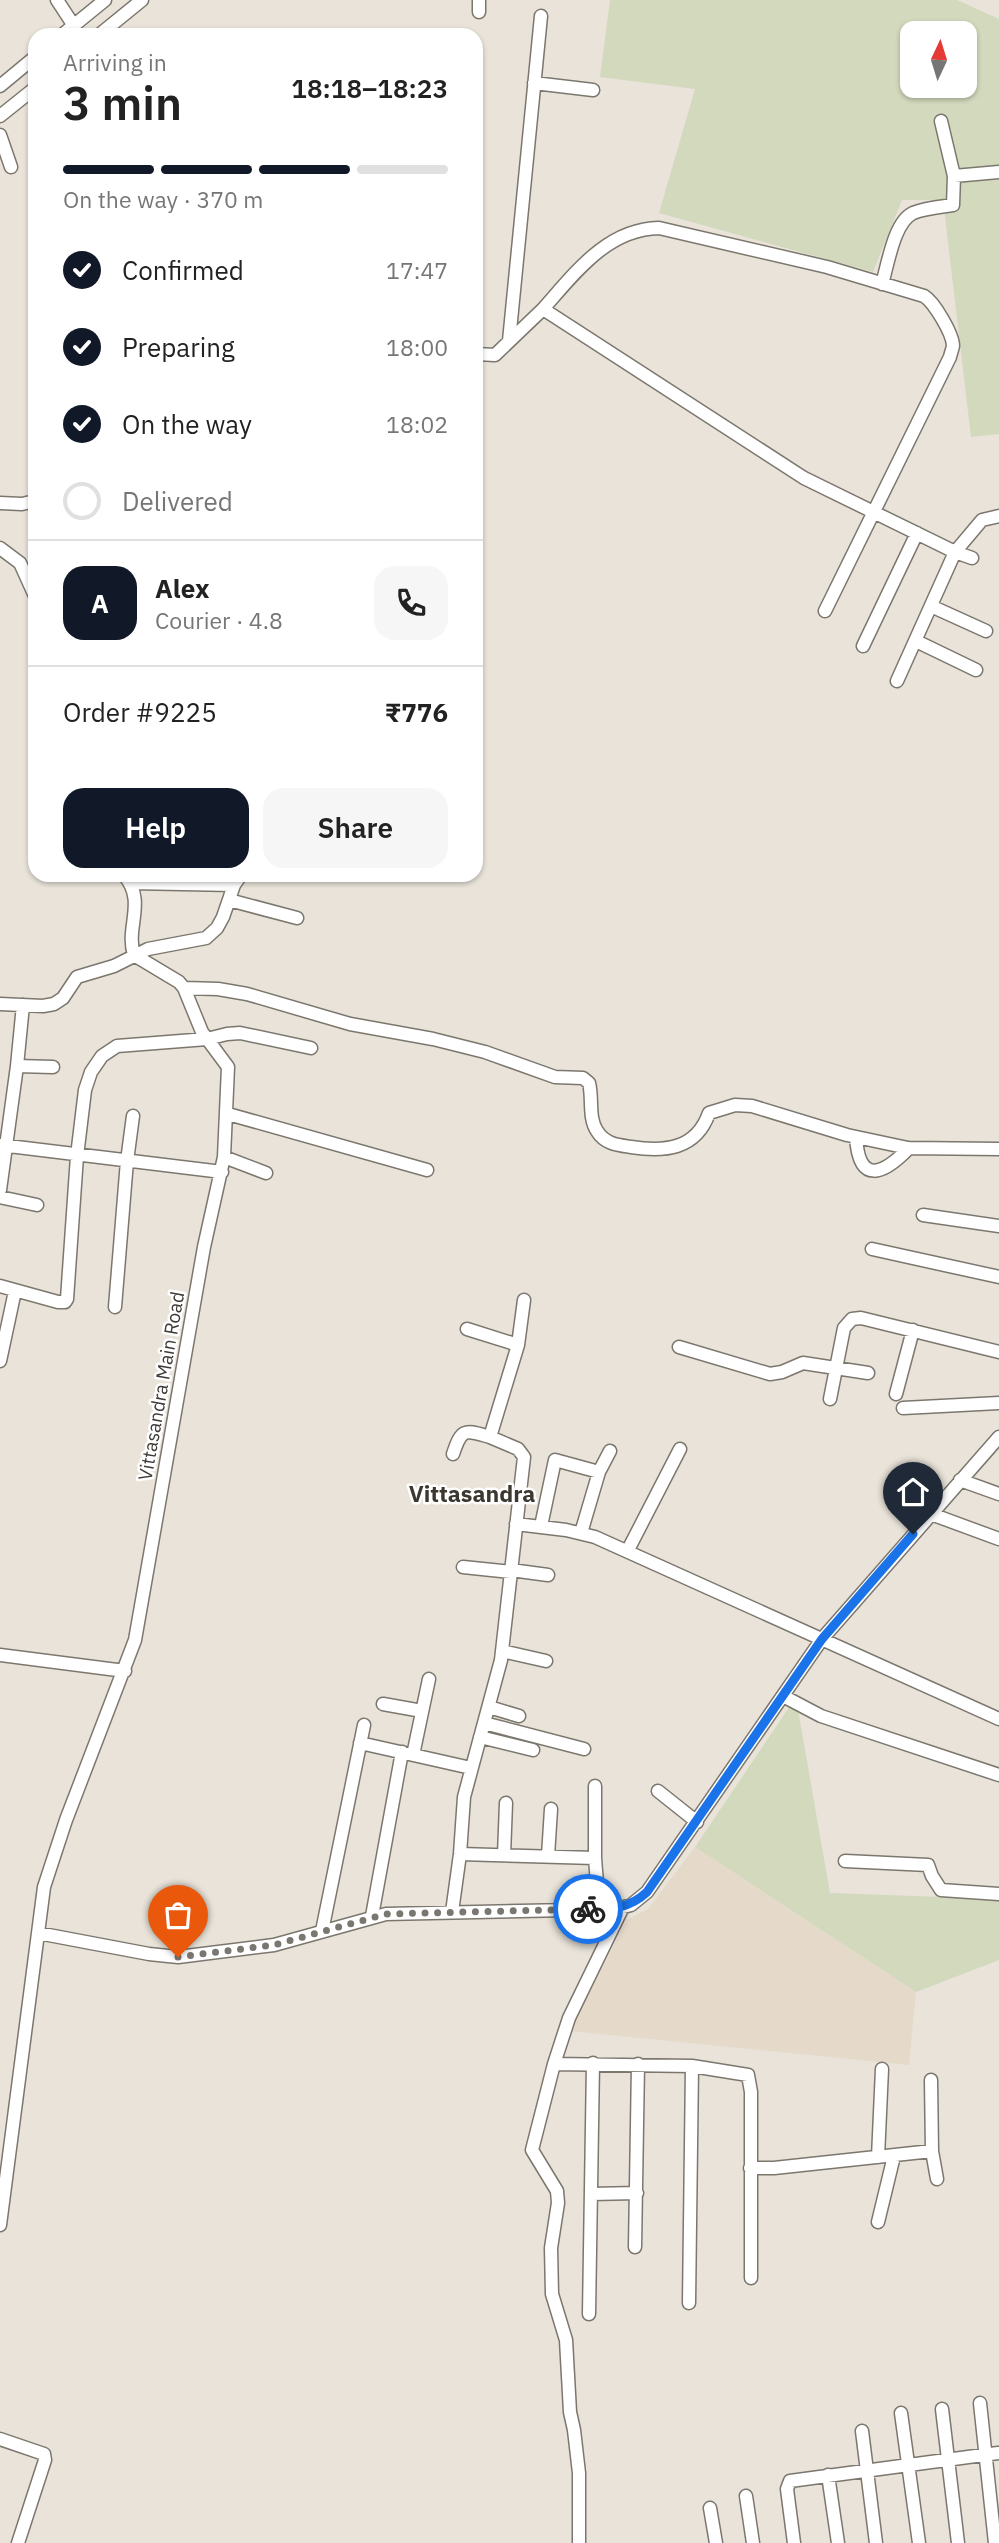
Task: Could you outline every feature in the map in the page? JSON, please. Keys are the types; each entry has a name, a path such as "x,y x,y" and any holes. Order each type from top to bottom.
{"street":[{"path":"57,0 74,26"},
{"path":"71,28 104,0"},
{"path":"108,28 142,0"},
{"path":"509,341 541,16"},
{"path":"0,86 28,63"},
{"path":"534,83 593,90"},
{"path":"0,116 28,94"},
{"path":"882,284 898,229 905,218 915,212 953,205 954,176 940,121"},
{"path":"0,135 11,167"},
{"path":"954,176 999,172"},
{"path":"483,354 495,355 596,252 641,228 659,228 827,267 932,301 950,333 953,346 825,611"},
{"path":"543,309 804,478 972,558"},
{"path":"0,503 28,502"},
{"path":"897,681 956,552 982,520 999,516"},
{"path":"863,646 917,533"},
{"path":"0,548 20,563 28,581"},
{"path":"933,607 986,631"},
{"path":"916,641 976,670"},
{"path":"128,882 135,903 132,942 134,955"},
{"path":"0,1004 54,1004 63,998 77,977 161,946 206,938 217,928 236,882"},
{"path":"229,900 297,918"},
{"name":"Vittasandra Main Road","path":"0,2225 47,1875 125,1671 139,1618 204,1247 224,1157 228,1067 222,1055 207,1039 184,988 174,977 134,955"},
{"path":"184,988 218,989 247,994 350,1024 433,1039 485,1052 555,1077 583,1078 589,1083 596,1130 612,1144 668,1150 695,1134 705,1124 709,1113 735,1105 752,1107 856,1137 909,1148 999,1149"},
{"path":"0,1190 7,1096 17,1066 23,1005"},
{"path":"0,1286 58,1303 67,1299 85,1090 91,1072 102,1056 117,1046 240,1034 311,1048"},
{"path":"17,1066 53,1067"},
{"path":"228,1114 427,1170"},
{"path":"116,1307 133,1116"},
{"path":"856,1137 860,1161 864,1168 870,1171 879,1172 888,1167 909,1148"},
{"path":"4,1145 222,1172"},
{"path":"224,1157 266,1173"},
{"path":"0,1196 37,1205"},
{"path":"923,1214 999,1226"},
{"path":"872,1249 999,1277"},
{"path":"0,1361 15,1291"},
{"path":"490,1437 518,1345 524,1300"},
{"path":"830,1399 845,1328 852,1319 861,1318 999,1352"},
{"path":"467,1329 518,1345"},
{"path":"896,1394 913,1330"},
{"path":"679,1347 770,1374 803,1363 868,1373"},
{"path":"903,1408 999,1403"},
{"path":"452,1912 464,1797 502,1651 524,1457 518,1449 468,1431 458,1438 453,1454"},
{"path":"38,1933 178,1957 262,1947 372,1916 599,1909 631,1905 647,1892 822,1639 961,1480 997,1443"},
{"path":"628,1550 680,1449"},
{"path":"581,1533 599,1472 610,1451"},
{"path":"541,1526 555,1460 599,1472"},
{"path":"961,1480 999,1494"},
{"path":"931,1514 999,1539"},
{"path":"516,1524 581,1533 628,1550 999,1719"},
{"path":"463,1567 548,1575"},
{"path":"502,1651 545,1661"},
{"path":"0,1655 125,1671"},
{"path":"372,1916 408,1753 422,1712 429,1679"},
{"path":"783,1696 821,1716 999,1775"},
{"path":"383,1704 422,1712"},
{"path":"489,1707 519,1716"},
{"path":"484,1723 584,1749"},
{"path":"322,1931 364,1725"},
{"path":"480,1737 533,1750"},
{"path":"360,1742 471,1768"},
{"path":"595,1786 595,1858 599,1909"},
{"path":"657,1791 697,1822"},
{"path":"504,1855 506,1802"},
{"path":"548,1856 551,1810"},
{"path":"460,1854 595,1858"},
{"path":"845,1861 928,1865 941,1891 999,1894"},
{"path":"579,2543 579,2473 570,2412 566,2340 552,2294 551,2248 558,2191 532,2150 569,2018 624,1907"},
{"path":"589,2314 593,2063"},
{"path":"554,2064 692,2066 748,2075 751,2092 751,2278"},
{"path":"635,2247 638,2064"},
{"path":"689,2303 692,2066"},
{"path":"878,2157 882,2069"},
{"path":"931,2080 932,2151 937,2179"},
{"path":"750,2168 775,2168 932,2151"},
{"path":"878,2222 894,2156"},
{"path":"591,2194 636,2193"},
{"path":"979,2403 992,2454 995,2543"},
{"path":"942,2409 958,2543"},
{"path":"901,2413 919,2543"},
{"path":"862,2431 876,2543"},
{"path":"0,2439 44,2454 45,2460 18,2543"},
{"path":"794,2543 787,2484 789,2481 992,2454"},
{"path":"828,2475 838,2543"},
{"path":"746,2496 753,2543"},
{"path":"710,2508 716,2543"}],"shaded area":[{"path":"695,1847 916,1992 909,2065 570,2031 627,1920 648,1909"}],"green space":[{"path":"610,0 957,0 999,19 999,434 971,437 943,200 902,200 873,272 659,213 695,89 600,77"},
{"path":"790,1706 798,1710 830,1893 999,1899 999,1960 916,1992 695,1847"}],"way so far":[{"path":"178,1957 274,1945 372,1916 394,1913 588,1909"}],"district":[{"name":"Vittasandra","path":"472,1493"}],"route":[{"path":"588,1909 616,1909 631,1905 647,1892 822,1639 913,1534"}]}
